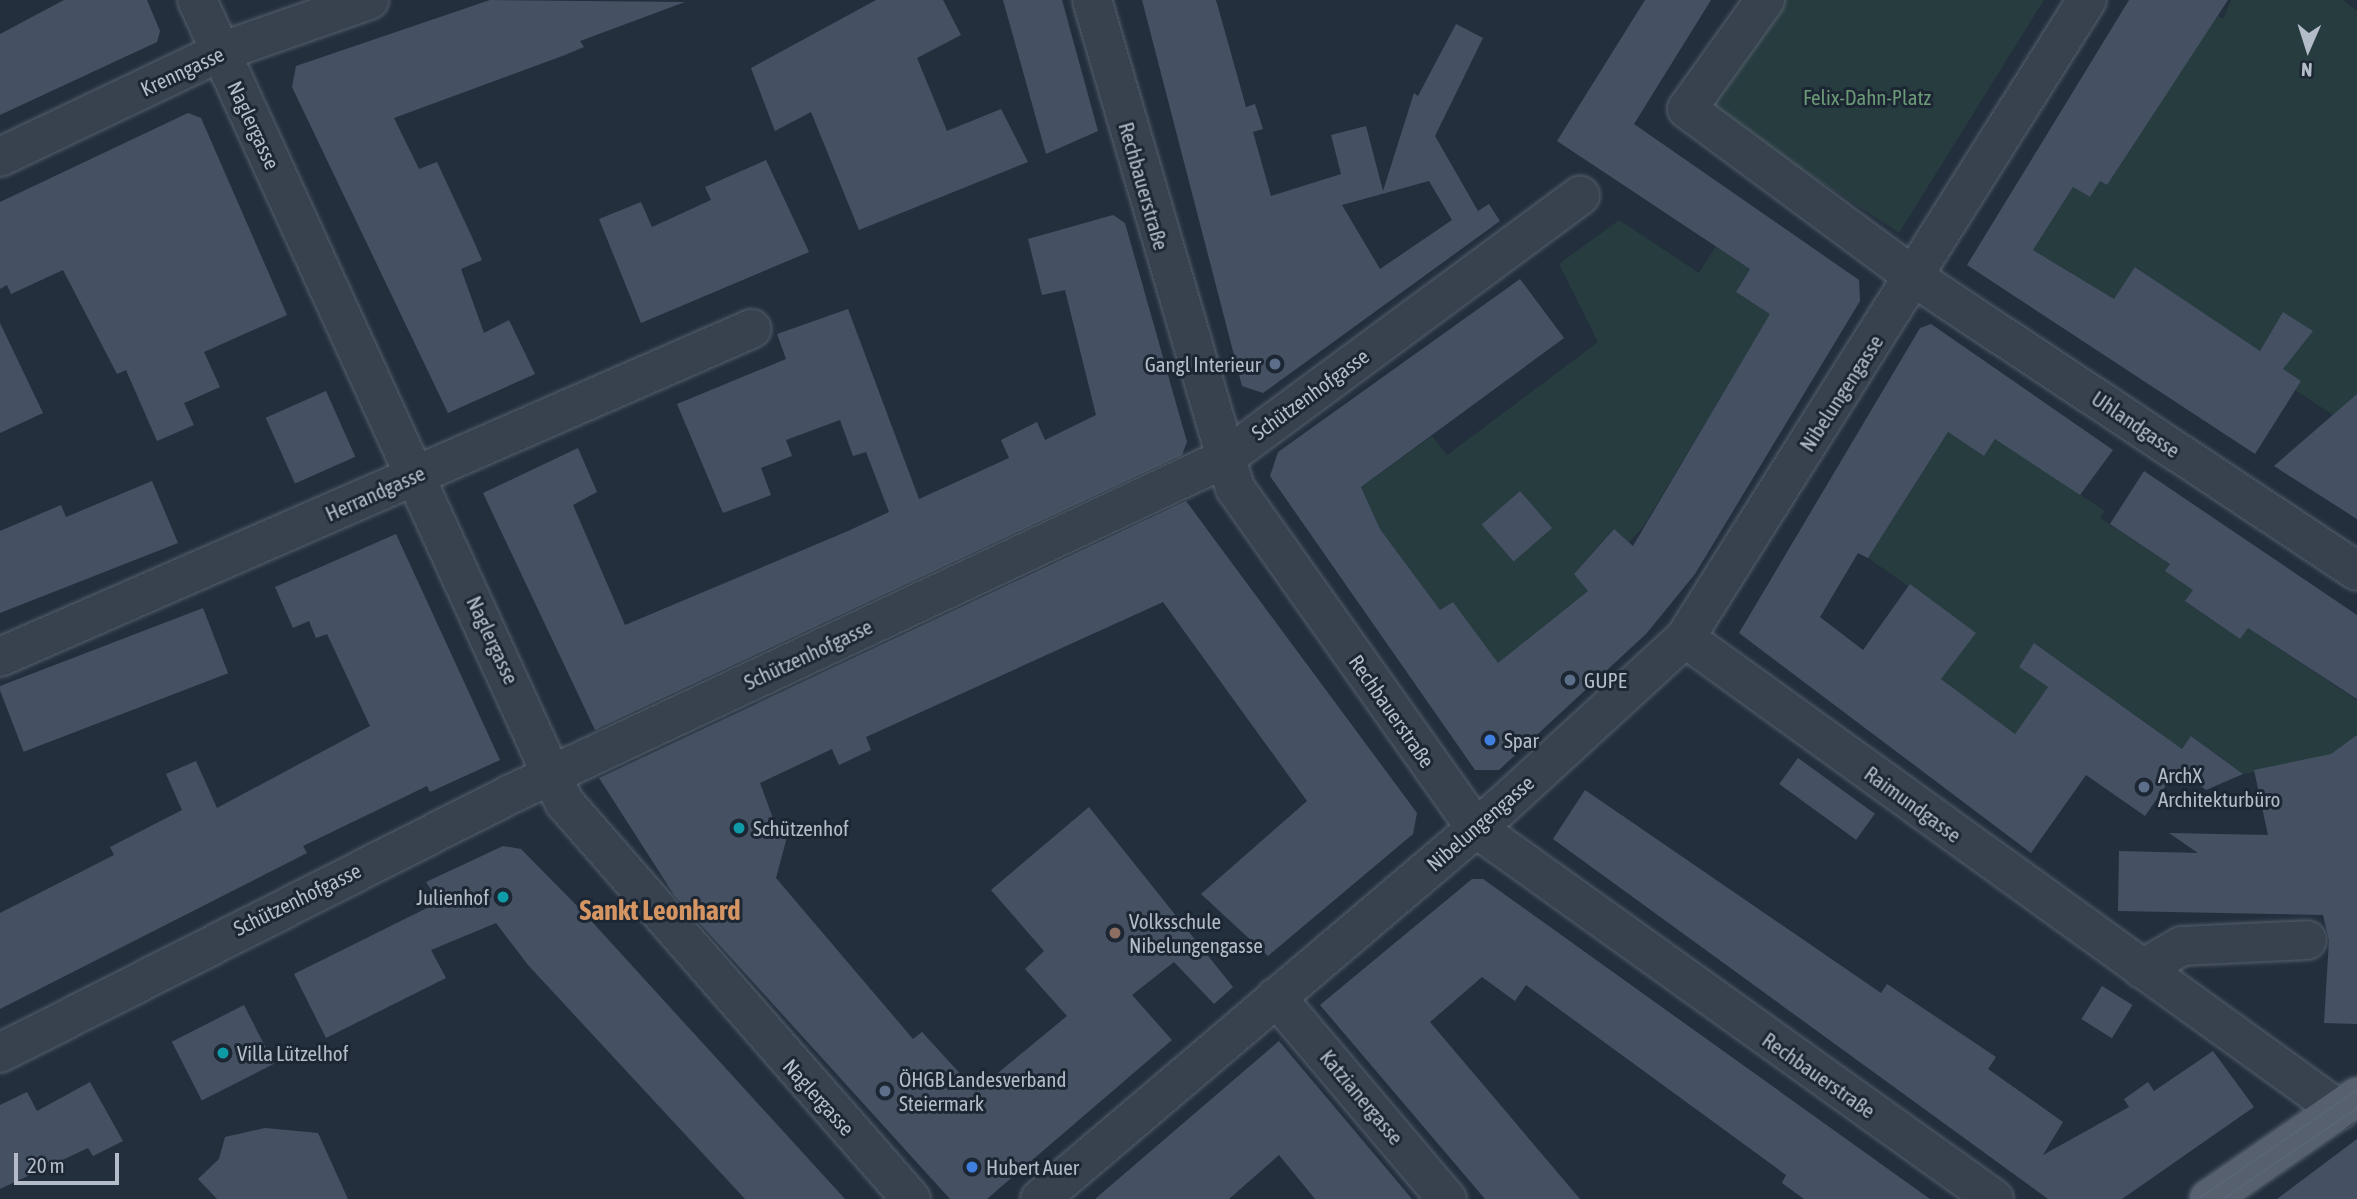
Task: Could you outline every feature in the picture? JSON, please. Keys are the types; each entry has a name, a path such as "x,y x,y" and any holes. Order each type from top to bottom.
{"main road":[{"path":"2209,1199 2348,1104"}],"street":[{"name":"Naglergasse","path":"197,0 564,802 620,873 911,1199"},
{"name":"Krenngasse","path":"0,157 220,52 369,0"},
{"name":"Rechbauerstraße","path":"1092,0 1224,459 1235,488 1476,828 1994,1199"},
{"path":"1765,0 1687,109 1916,278 2087,0"},
{"name":"Schützenhofgasse","path":"0,1053 102,996 552,774 1224,459 1580,196"},
{"name":"Uhlandgasse","path":"1916,278 2357,571"},
{"name":"Nibelungengasse","path":"1040,1199 1476,828 1685,638 1916,278"},
{"name":"Herrandgasse","path":"0,657 751,329"},
{"name":"Raimundgasse","path":"1685,638 2142,969 2348,1104"},
{"path":"2142,969 2182,946 2307,940"},
{"name":"Katzianergasse","path":"1276,997 1447,1199"}],"green space":[{"name":"Felix-Dahn-Platz","path":"1782,0 2044,0 1899,233 1709,109"},
{"path":"2231,0 2343,0 2357,11 2357,408 2333,415 2295,390 2300,381 2136,267 2114,299 2033,250 2073,187 2090,197 2100,181 2107,185 2159,98 2218,16 2223,19"},
{"path":"1619,220 1699,273 1716,246 1750,269 1736,292 1750,302 1756,292 1775,307 1643,527 1629,542 1613,529 1575,573 1588,591 1513,651 1488,682 1484,645 1453,602 1440,610 1380,529 1361,487 1432,436 1447,455 1598,342 1559,264","holes":["1520,491 1551,528 1482,524"]},
{"path":"1948,432 1984,456 1995,439 2105,511 2100,518 2170,564 2166,571 2193,590 2186,602 2240,639 2248,628 2357,700 2357,749 2320,762 2243,774 2192,736 2182,749 2034,643 2019,667 2048,687 2015,734 1941,679 1975,633 1868,558"}],"building":[{"path":"64,0 147,0 160,31 157,42 0,115 0,34"},
{"path":"490,0 685,2 580,41 584,47 565,55 394,118 419,169 437,162 482,260 461,269 484,333 509,320 535,374 448,413 292,87 296,66"},
{"path":"876,0 943,0 961,35 917,58 947,131 1001,109 1028,162 859,230 811,112 775,131 751,68"},
{"path":"1003,0 1062,0 1098,131 1046,154"},
{"path":"1142,0 1216,0 1246,107 1255,104 1263,129 1253,132 1271,196 1341,174 1331,135 1366,126 1383,191 1414,93 1418,96 1456,24 1483,38 1435,136 1478,211 1489,204 1500,221 1263,393 1242,386","holes":["1429,181 1452,220 1380,269 1342,205"]},
{"path":"1645,0 1711,0 1634,124 1859,280 1860,301 1695,574 1646,634 1499,770 1475,770 1270,476 1278,452 1520,279 1564,338 1361,487 1380,529 1440,610 1453,602 1498,663 1588,591 1574,574 1614,529 1633,546 1770,314 1736,292 1750,269 1557,141"},
{"path":"2129,0 2228,0 2107,185 2100,181 2090,197 2073,187 2033,250 2114,299 2135,267 2260,351 2283,312 2313,331 2283,369 2301,381 2255,454 1967,265"},
{"path":"188,113 201,118 287,315 204,352 220,387 184,403 194,425 157,441 126,370 117,374 63,270 11,294 7,285 0,289 0,202"},
{"path":"766,160 809,252 641,323 599,219 641,202 652,227 711,200 705,187"},
{"path":"1113,215 1125,223 1187,442 1182,455 595,730 483,493 578,448 597,492 573,505 625,625 848,531 889,512 866,452 853,456 840,420 786,440 792,456 761,468 771,495 723,513 677,404 786,359 777,334 848,309 919,499 1009,458 1001,440 1037,422 1045,440 1096,415 1065,290 1042,295 1028,239"},
{"path":"0,323 43,413 0,433"},
{"path":"1931,324 2113,450 2080,495 1995,439 1984,456 1948,432 1868,558 1858,553 1820,617 1863,650 1910,584 1976,633 1941,679 2015,734 2048,687 2019,667 2034,643 2182,749 2191,736 2243,774 2206,790 2178,768 2145,816 2086,775 2031,853 1739,633 1920,328"},
{"path":"326,391 355,457 295,484 266,418"},
{"path":"2357,394 2357,519 2274,466"},
{"path":"2144,471 2357,615 2357,699 2248,628 2240,639 2185,601 2193,590 2165,571 2170,564 2110,524"},
{"path":"152,481 178,543 0,613 0,531 61,505 66,517"},
{"path":"1520,491 1552,528 1514,561 1482,524"},
{"path":"1186,501 1417,813 1413,834 1268,956 1201,894 1307,801 1163,602 866,737 871,750 839,765 832,749 760,783 779,835 787,837 776,878 913,1039 922,1032 976,1091 1067,1016 1025,969 1044,951 991,890 1089,807 1233,987 1214,1004 1174,962 1132,995 1172,1040 987,1199 950,1199 674,895 599,778"},
{"path":"396,534 500,760 430,792 427,786 303,846 307,853 0,1009 0,913 114,855 110,847 182,810 166,774 196,761 217,808 370,726 327,634 316,638 309,621 293,628 275,587"},
{"path":"203,608 228,673 24,752 0,686"},
{"path":"2357,735 2357,1024 2324,1023 2329,940 2323,915 2118,911 2119,851 2198,853 2169,833 2268,835 2254,770 2331,754"},
{"path":"1798,758 1875,814 1856,840 1779,784"},
{"path":"1585,790 1881,993 1887,984 1996,1057 1988,1069 2063,1122 2043,1155 2129,1107 2124,1099 2148,1082 2154,1091 2213,1051 2254,1107 2122,1199 2048,1199 1553,839"},
{"path":"503,846 521,849 584,913 845,1199 745,1199 528,965 496,923 431,950 446,978 326,1038 294,974 439,902 426,882"},
{"path":"1472,879 1483,879 1930,1199 1804,1199 1782,1183 1786,1175 1526,985 1515,1001 1482,977 1430,1022 1580,1199 1485,1199 1320,1005"},
{"path":"2102,986 2133,1005 2112,1038 2081,1019"},
{"name":"Villa Lützelhof","path":"244,1005 274,1064 202,1101 172,1042"},
{"path":"1279,1041 1412,1199 1315,1199 1279,1155 1229,1199 1095,1199"},
{"path":"90,1082 123,1141 93,1156 88,1148 0,1189 0,1105 27,1092 37,1111"},
{"path":"265,1128 318,1133 348,1199 217,1199 198,1179 219,1159 225,1137"},
{"path":"2357,1139 2357,1199 2277,1199"}],"tram line":[{"path":"2198,1199 2357,1090"},
{"path":"2223,1199 2357,1108"}],"place":[{"name":"Gangl Interieur","path":"1275,364"},
{"name":"GUPE","path":"1570,680"},
{"name":"Spar","path":"1490,740"},
{"name":"ArchX Architekturbüro","path":"2144,787"},
{"name":"Schützenhof","path":"739,828"},
{"name":"Julienhof","path":"503,897"},
{"name":"Volksschule Nibelungengasse","path":"1115,933"},
{"name":"Villa Lützelhof","path":"223,1053"},
{"name":"ÖHGB Landesverband Steiermark","path":"885,1091"},
{"name":"Hubert Auer","path":"972,1167"}],"district":[{"name":"Sankt Leonhard","path":"660,910"}]}
